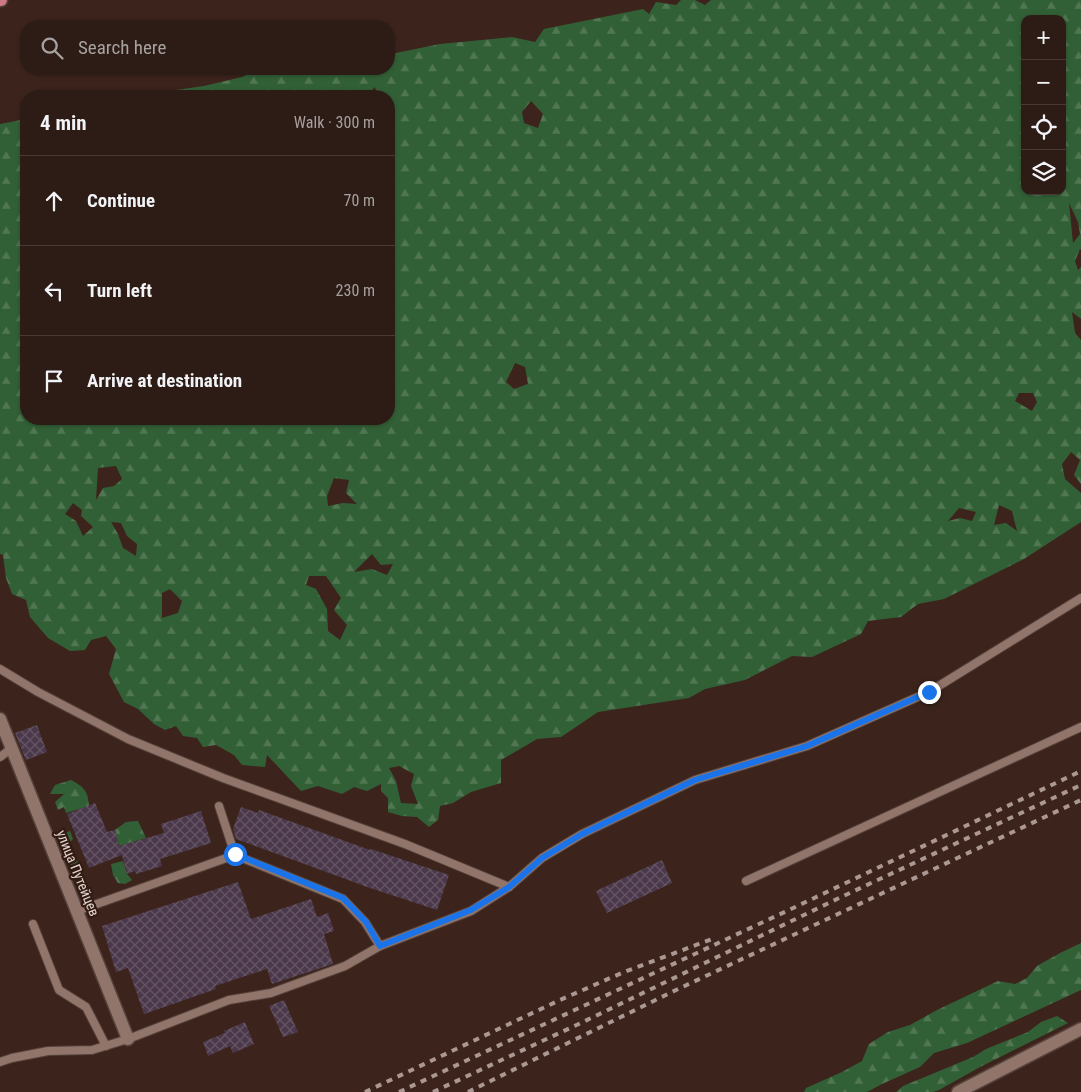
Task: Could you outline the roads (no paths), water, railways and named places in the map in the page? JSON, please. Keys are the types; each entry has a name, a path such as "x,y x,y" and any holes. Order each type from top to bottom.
{"street":[{"name":"улица Путейцев","path":"0,719 128,1039"},
{"path":"958,1092 1081,1029"}],"lane":[{"path":"0,1062 48,1052 92,1050 128,1039 229,1000 270,993 345,966 380,946 471,910 509,887 542,858 582,834 695,780 807,746 929,692 1081,598"},
{"path":"0,669 38,692 128,739 223,778 405,844 509,887"},
{"path":"746,881 1081,727"},
{"path":"0,757 12,748"},
{"path":"219,806 235,854"},
{"path":"77,911 235,854 343,898 366,922 380,946"},
{"path":"33,924 59,990 86,1007 106,1046"}],"railway":[{"path":"399,1092 1081,771"},
{"path":"433,1092 1081,785"},
{"path":"468,1092 676,990 1081,800"},
{"path":"365,1092 560,1000 624,972 712,939"}]}
